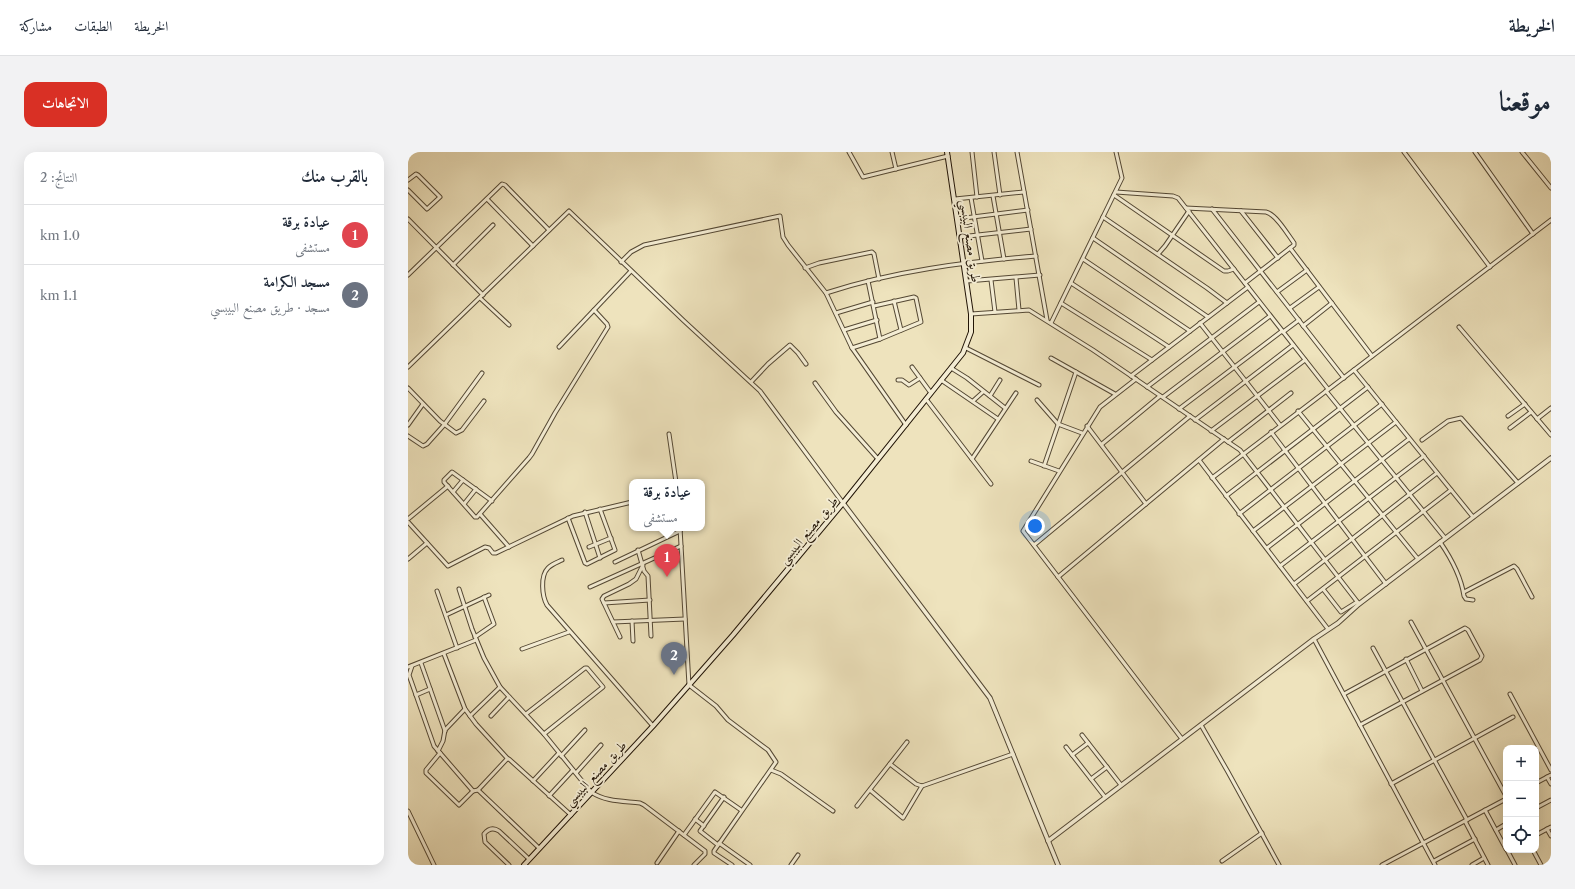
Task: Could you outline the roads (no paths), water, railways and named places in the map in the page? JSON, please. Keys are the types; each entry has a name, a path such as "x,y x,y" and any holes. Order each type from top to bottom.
{"main road":[{"name":"طريق مصنع البيبسي","path":"524,865 652,726 743,623 843,503 966,348 971,332 971,314 955,199 947,154"}],"street":[{"path":"849,152 863,177 947,154"},
{"path":"892,152 896,169"},
{"path":"972,152 977,197"},
{"path":"994,152 1000,195"},
{"path":"1017,152 1040,275 1046,320"},
{"path":"1051,323 1122,178 1116,152"},
{"path":"1404,152 1490,267"},
{"path":"1475,152 1533,234"},
{"path":"1522,152 1551,188"},
{"path":"408,180 416,174 418,175 440,197 427,209 408,190"},
{"path":"408,275 487,198 504,184 549,230"},
{"path":"955,199 1024,192"},
{"path":"1115,194 1173,196 1178,198 1293,345 1354,426 1445,538"},
{"path":"1115,194 1224,270 1228,271 1234,269"},
{"path":"993,196 1004,259"},
{"path":"487,198 533,246"},
{"path":"971,198 982,261"},
{"path":"1186,208 1270,213 1294,243 1294,245 1245,283"},
{"path":"1212,209 1344,378"},
{"path":"957,219 1028,210"},
{"path":"408,367 482,297 569,211 621,262 751,382 762,394 988,694 1058,865"},
{"path":"1158,254 1164,249 1189,211"},
{"path":"1241,211 1278,258"},
{"path":"621,262 631,252 644,245 780,216 783,237 792,253 826,293 852,348 906,425"},
{"path":"1103,218 1227,302"},
{"path":"408,219 509,325"},
{"path":"1212,478 1298,411 1344,378 1551,220"},
{"path":"453,265 493,225"},
{"path":"960,238 1031,229"},
{"path":"1093,238 1208,317"},
{"path":"1290,248 1372,356"},
{"path":"805,268 819,263 872,252 874,254 879,279"},
{"path":"826,293 868,281 916,271 964,263 1036,256"},
{"path":"1083,259 1190,331"},
{"path":"1277,292 1306,270"},
{"path":"559,347 631,271"},
{"path":"967,281 1040,275"},
{"path":"1016,278 1019,310"},
{"path":"991,280 995,312"},
{"path":"868,281 880,339"},
{"path":"1071,283 1169,347"},
{"path":"1290,308 1319,286"},
{"path":"1131,376 1248,287"},
{"path":"852,348 880,339 920,323 922,320 916,298 914,297 874,306"},
{"path":"894,301 901,330"},
{"path":"836,313 873,302"},
{"path":"1147,386 1259,302"},
{"path":"1061,303 1152,360"},
{"path":"1303,326 1332,303"},
{"path":"492,501 451,472 444,480 475,517 480,514 492,501 532,454 555,413 608,327 594,310"},
{"path":"971,314 1029,310 1147,386 1224,439 1244,454 1358,603"},
{"path":"1102,444 1270,316"},
{"path":"844,330 877,320"},
{"path":"1179,409 1282,331 1299,320"},
{"path":"1200,323 1280,425"},
{"path":"1459,327 1551,435"},
{"path":"1195,420 1293,345"},
{"path":"751,382 788,346 792,346 806,364"},
{"path":"966,348 1039,385"},
{"path":"1050,358 1115,394"},
{"path":"1212,431 1304,360"},
{"path":"912,367 931,393"},
{"path":"951,368 967,378 1005,408"},
{"path":"1354,370 1473,517"},
{"path":"1044,466 1076,372"},
{"path":"408,436 425,446 444,425 482,373"},
{"path":"898,380 901,379 909,385 920,378"},
{"path":"1136,379 1100,407 1024,528 1024,533 1182,739"},
{"path":"941,380 998,419"},
{"path":"990,396 1000,380"},
{"path":"815,383 836,412 878,459"},
{"path":"1226,496 1368,387"},
{"path":"408,388 444,425 456,433 460,431 484,401"},
{"path":"973,401 983,392"},
{"path":"972,459 1016,393"},
{"path":"1228,442 1291,393"},
{"path":"926,399 991,484"},
{"path":"1037,400 1058,424 1082,434"},
{"path":"408,425 423,404"},
{"path":"1239,514 1382,404"},
{"path":"1508,416 1524,404"},
{"path":"1537,419 1551,408"},
{"path":"1298,411 1418,559"},
{"path":"1510,428 1531,412"},
{"path":"1034,545 1190,416"},
{"path":"1422,440 1448,421 1461,418 1518,483"},
{"path":"1253,531 1396,422"},
{"path":"1087,426 1146,504"},
{"path":"1271,432 1386,584"},
{"path":"669,434 676,479"},
{"path":"1058,577 1224,439"},
{"path":"1267,548 1410,439"},
{"path":"1280,566 1424,456"},
{"path":"1323,589 1341,612 1358,603 1386,584 1551,458"},
{"path":"1199,460 1328,629"},
{"path":"1031,461 1059,471"},
{"path":"1294,584 1437,473"},
{"path":"453,492 463,480"},
{"path":"448,486 408,520 448,566 485,547 495,553 568,518 585,512 629,503"},
{"path":"464,504 476,490"},
{"path":"1307,601 1451,490"},
{"path":"568,518 585,563 587,564 615,551 600,509"},
{"path":"585,512 600,558"},
{"path":"480,514 508,547"},
{"path":"615,562 678,531"},
{"path":"680,531 689,685 716,706 728,720 768,750 776,761 714,851 714,853 732,865"},
{"path":"589,547 611,538"},
{"path":"1440,542 1451,557 1465,598 1473,600"},
{"path":"408,559 427,543"},
{"path":"590,587 681,546"},
{"path":"638,550 645,572 648,576 652,636"},
{"path":"562,560 550,566 546,571 543,596 549,608 652,726"},
{"path":"620,638 604,603 603,597 636,579 643,564"},
{"path":"1464,592 1514,566 1517,568 1532,597"},
{"path":"458,589 476,638 492,674 500,687 544,734 592,792 612,801 644,804 705,852 694,865"},
{"path":"437,591 457,648"},
{"path":"446,615 489,595"},
{"path":"473,791 433,743 409,676 410,667 457,648 476,638 494,624 484,597"},
{"path":"604,603 650,600"},
{"path":"1048,841 1314,639 1338,623 1358,603"},
{"path":"613,622 685,619"},
{"path":"632,621 633,641"},
{"path":"1412,622 1503,791"},
{"path":"1344,694 1465,628 1468,630 1483,658 1360,725"},
{"path":"522,649 569,632"},
{"path":"1314,639 1423,844 1436,865"},
{"path":"1373,648 1466,820 1488,865"},
{"path":"444,654 465,709 476,724 508,759 571,815"},
{"path":"1406,659 1422,691"},
{"path":"421,662 444,731 443,741 439,752 426,770 426,773 459,805 473,791 478,790 508,759"},
{"path":"526,714 585,668 587,668 603,687 544,734"},
{"path":"470,716 500,687"},
{"path":"416,695 430,689"},
{"path":"1510,694 1551,770"},
{"path":"491,716 509,697"},
{"path":"444,731 465,709"},
{"path":"1392,784 1513,717"},
{"path":"1200,726 1279,865"},
{"path":"533,781 585,730"},
{"path":"1082,735 1121,786"},
{"path":"858,806 907,742"},
{"path":"1072,755 1088,742"},
{"path":"549,796 601,745"},
{"path":"1066,747 1105,797"},
{"path":"890,764 916,784 922,786 1013,754"},
{"path":"1091,779 1107,768"},
{"path":"771,770 781,774 833,811"},
{"path":"1539,781 1551,775"},
{"path":"1547,777 1551,784"},
{"path":"870,790 903,818 922,786"},
{"path":"478,790 539,848"},
{"path":"684,835 716,792 742,810"},
{"path":"724,797 700,830 701,833 750,865"},
{"path":"1382,865 1423,844 1503,799"},
{"path":"1539,806 1551,800"},
{"path":"1485,810 1503,843"},
{"path":"408,811 434,865"},
{"path":"695,820 704,826"},
{"path":"1496,830 1503,826"},
{"path":"1539,833 1551,827"},
{"path":"509,865 485,842 484,834 492,828 499,831 529,859"},
{"path":"1547,829 1551,836"},
{"path":"657,863 678,831"},
{"path":"1222,860 1262,833"},
{"path":"1434,861 1475,839"},
{"path":"1509,853 1515,865"},
{"path":"1535,853 1541,865"},
{"path":"791,865 798,856"},
{"path":"1472,865 1484,858"}],"place":[{"name":"عيادة برقة","path":"667,577"},
{"name":"مسجد الكرامة","path":"674,675"}]}
